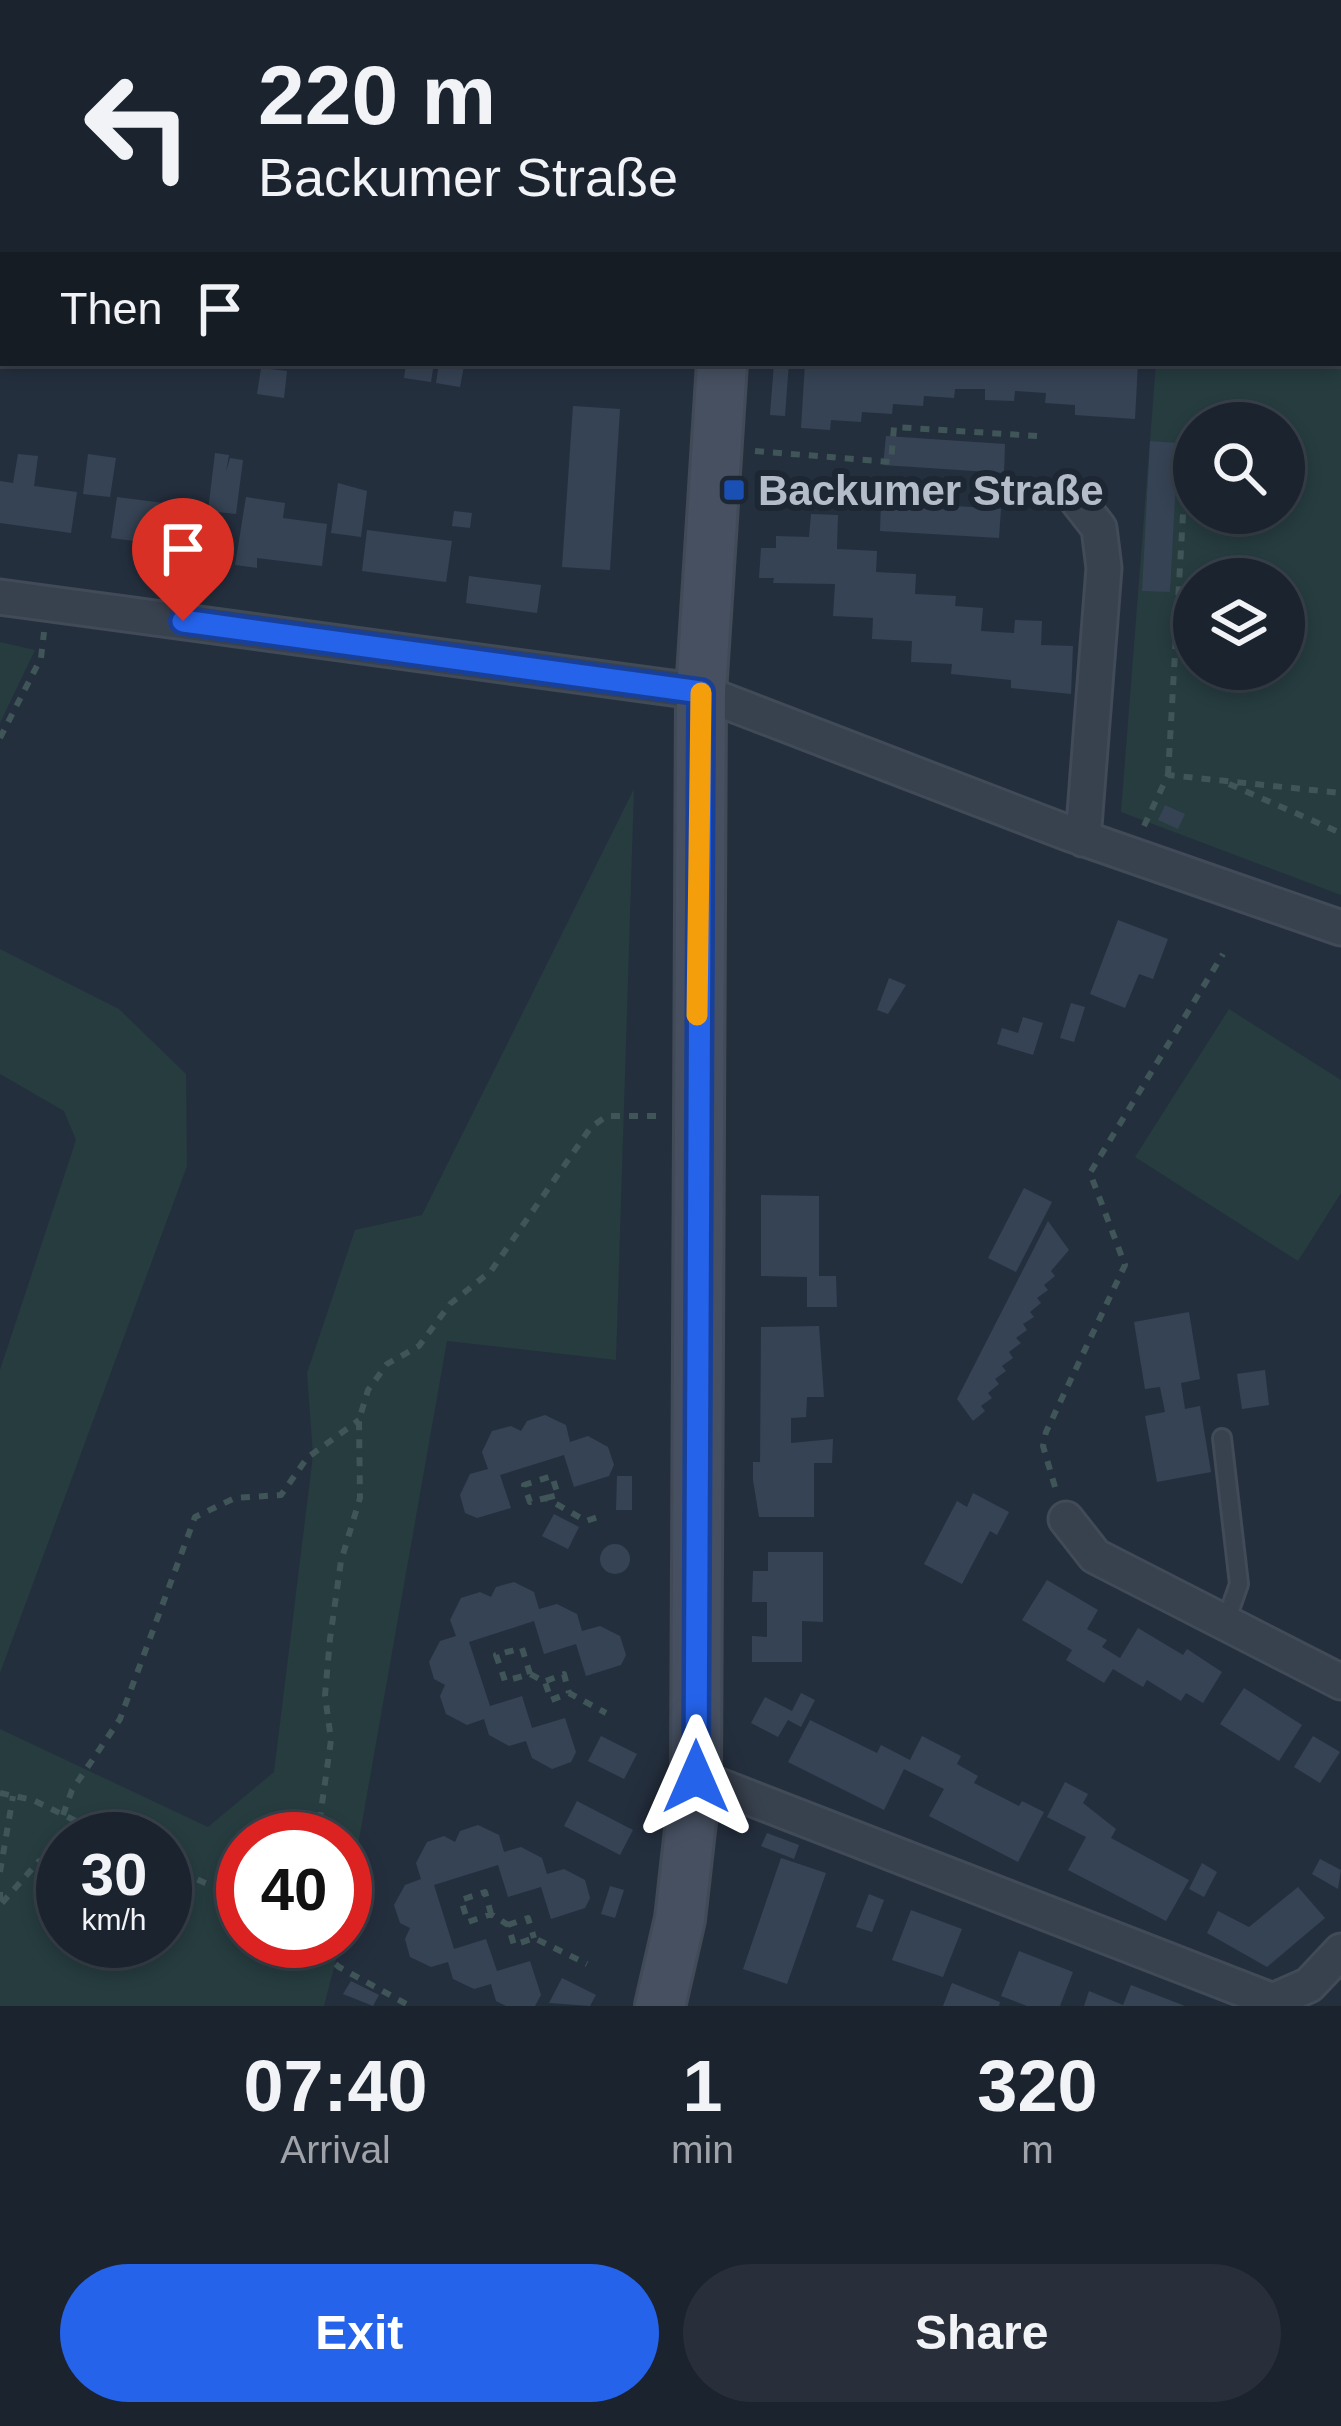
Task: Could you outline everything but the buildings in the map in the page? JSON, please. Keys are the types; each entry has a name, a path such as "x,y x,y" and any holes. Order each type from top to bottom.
{"street":[{"path":"660,2006 680,1919 696,1777 701,692 722,366"},
{"path":"1078,500 1099,528 1104,568 1083,838"},
{"path":"0,597 701,692 1083,838 1341,928"},
{"path":"1066,1519 1095,1556 1341,1682"},
{"path":"696,1777 1273,2002 1309,1985 1341,1951"}],"lane":[{"path":"1222,1438 1239,1584 1226,1621"}],"path":[{"path":"716,448 891,462 893,427 1037,436"},
{"path":"1144,827 1168,775 1182,534"},
{"path":"0,738 41,658 48,603"},
{"path":"1168,775 1341,793"},
{"path":"1226,782 1341,832"},
{"path":"1066,1519 1047,1462 1046,1432 1125,1265 1090,1173 1223,955"},
{"path":"321,1812 332,1740 325,1696 330,1640 341,1561 360,1498 359,1420 377,1374 419,1346 450,1304 491,1270 591,1127 607,1117 657,1116"},
{"path":"64,1812 72,1790 120,1719 194,1517 235,1498 281,1495 307,1458 359,1420"},
{"path":"546,1498 558,1495 552,1476 524,1485 530,1502 546,1498 586,1521 601,1516"},
{"path":"530,1674 522,1648 496,1655 506,1681 530,1674 545,1682 551,1700 569,1693"},
{"path":"545,1682 564,1674 569,1693 606,1713"},
{"path":"0,1793 55,1812"},
{"path":"0,1871 13,1796"},
{"path":"1,1905 36,1864"},
{"path":"0,1892 1,1905"},
{"path":"491,1914 468,1922 461,1900 485,1892 491,1914 508,1925 514,1945 533,1938 587,1964"},
{"path":"508,1925 528,1918 533,1938"},
{"path":"341,1968 410,2006"}],"green space":[{"path":"1156,366 1341,366 1341,895 1121,812"},
{"path":"0,642 35,650 0,723"},
{"path":"634,789 616,1360 447,1341 364,1812 226,1812 274,1772 313,1455 307,1373 355,1230 422,1215"},
{"path":"0,949 119,1009 186,1074 187,1166 0,1673 0,1370 76,1140 64,1111 0,1074"},
{"path":"1229,1009 1341,1080 1341,1193 1298,1261 1135,1157"},
{"path":"0,1729 176,1812 36,1812 36,1968 192,1968 192,1819 208,1827 216,1820 216,1968 334,1968 324,2006 0,2006"}],"slow traffic":[{"path":"697,1015 701,693"}],"place":[{"name":"Backumer Straße","path":"734,490"}],"route":[{"path":"183,621 701,692 695,1173 696,1777"}]}
